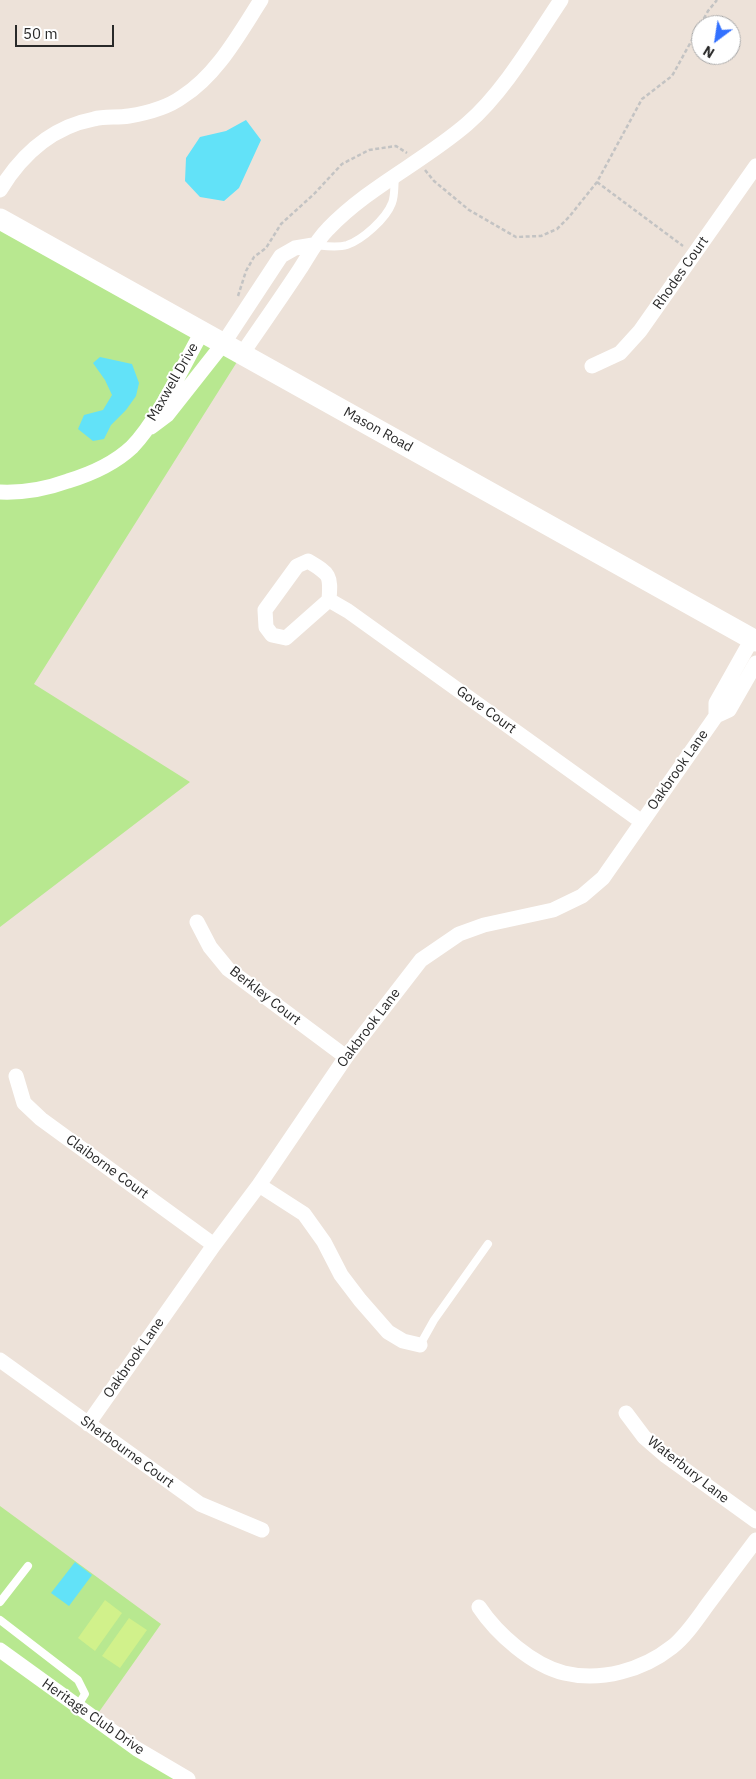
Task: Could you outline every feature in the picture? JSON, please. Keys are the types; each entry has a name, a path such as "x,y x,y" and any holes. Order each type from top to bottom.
{"main road":[{"name":"Mason Road","path":"0,219 754,640"}],"street":[{"path":"0,190 11,171 27,154 46,138 70,125 96,118 128,116 157,110 182,97 206,78 230,47 261,0"},
{"path":"242,354 314,245 341,216 364,197 438,147 468,123 489,101 561,0"},
{"name":"Rhodes Court","path":"592,366 611,358 627,346 640,331 756,166"},
{"name":"Maxwell Drive","path":"144,432 167,415 223,344 281,256 295,248 314,245"},
{"name":"Maxwell Drive","path":"0,492 31,491 79,478 115,460 131,448 144,432 202,332"},
{"path":"308,561 326,572 330,583 328,600 286,638 272,635 266,627 265,610 296,566 302,563 308,561"},
{"name":"Gove Court","path":"328,600 348,611 642,822"},
{"name":"Oakbrook Lane","path":"716,716 716,703 754,640"},
{"name":"Oakbrook Lane","path":"88,1424 214,1245 259,1185 346,1058 421,960 459,934 484,925 553,910 582,896 603,878 716,716 729,710 756,663"},
{"name":"Berkley Court","path":"197,922 210,947 228,969 346,1058"},
{"name":"Claiborne Court","path":"16,1076 24,1103 41,1119 214,1245"},
{"path":"259,1185 304,1214 324,1242 341,1275 388,1332 403,1341 420,1345"},
{"name":"Sherbourne Court","path":"0,1360 200,1504 262,1530"},
{"name":"Waterbury Lane","path":"626,1413 644,1437 666,1456 756,1522"},
{"path":"479,1607 497,1631 512,1644 528,1656 555,1670 586,1676 618,1673 638,1667 657,1658 673,1646 693,1624 756,1540"},
{"name":"Heritage Club Drive","path":"0,1650 137,1749 188,1779"}],"lane":[{"path":"314,245 346,245 361,237 375,226 385,215 392,203 395,176"},
{"path":"420,1345 434,1320 488,1244"},
{"path":"0,1602 28,1566"},
{"path":"0,1620 78,1680 85,1694 77,1707"}],"path":[{"path":"236,302 246,271 254,257 266,248 280,224 314,194 342,164 369,150 396,146 418,161 434,181 469,210 516,237 540,236 557,229 597,182 642,99 672,76 708,11 717,0"},
{"path":"597,182 694,254"}],"green space":[{"path":"0,219 242,354 34,684 190,782 0,927"},
{"path":"0,1506 161,1624 94,1719 178,1779 0,1779"},
{"path":"105,1600 122,1613 95,1651 78,1638"},
{"path":"129,1618 147,1630 120,1668 102,1656"}],"water":[{"path":"246,120 261,140 239,188 224,201 200,197 185,181 186,158 200,137 226,131"},
{"path":"100,357 132,364 139,383 136,396 126,410 111,425 104,439 93,441 78,429 84,415 103,410 112,395 105,380 93,363"},
{"path":"75,1562 92,1575 69,1606 51,1593"}]}
